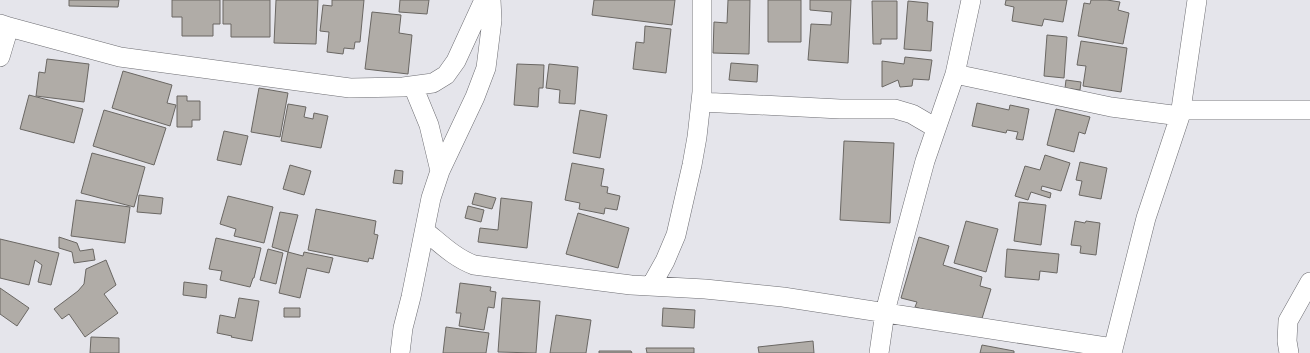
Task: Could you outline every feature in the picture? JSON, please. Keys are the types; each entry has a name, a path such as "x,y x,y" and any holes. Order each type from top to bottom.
{"street":[{"path":"0,57 4,26 120,56 350,88 413,86 434,83 446,75 456,61 484,0"},
{"path":"400,353 403,328 431,198 440,171 475,97 486,68 490,34 491,0"},
{"path":"651,286 665,261 676,235 692,165 702,92 702,0"},
{"path":"878,353 885,312 925,161 955,74 971,0"},
{"path":"425,231 451,252 474,265 632,285 705,289 783,297 885,312 1112,350 1146,218 1181,113 1198,0"},
{"path":"955,74 1111,107 1181,113 1310,110"},
{"path":"413,86 429,125 440,171"},
{"path":"701,102 840,109 895,109 912,114 936,128"},
{"path":"1289,353 1287,341 1288,321 1310,282"}],"building":[{"path":"69,0 119,0 118,7 69,6"},
{"path":"172,0 220,0 220,24 213,24 213,36 182,36 182,17 172,17"},
{"path":"223,0 270,0 270,37 231,37 231,24 223,24"},
{"path":"276,0 318,0 316,44 274,43"},
{"path":"332,0 364,0 360,42 355,42 354,49 344,48 343,54 327,52 329,32 320,31 323,5 332,6"},
{"path":"400,0 429,0 427,14 399,12"},
{"path":"594,0 675,0 672,25 592,15"},
{"path":"728,0 750,0 749,54 713,53 714,22 727,23"},
{"path":"768,0 801,0 801,42 768,42"},
{"path":"810,0 851,0 848,63 808,60 811,24 831,25 832,12 810,10"},
{"path":"1006,0 1067,0 1063,22 1044,19 1042,26 1012,21 1014,7 1005,5"},
{"path":"1091,0 1120,2 1118,10 1129,13 1123,44 1078,36 1084,3 1090,4"},
{"path":"872,1 897,1 897,39 881,39 881,44 873,44"},
{"path":"908,1 928,3 927,21 933,22 931,51 904,49"},
{"path":"372,12 401,15 399,33 412,35 408,74 365,69"},
{"path":"645,26 671,29 666,73 633,69 636,42 644,43"},
{"path":"1047,35 1067,37 1064,78 1044,76"},
{"path":"1081,41 1127,48 1121,92 1083,86 1086,66 1077,65"},
{"path":"905,57 932,60 929,80 913,79 912,86 900,87 898,80 882,87 882,61 904,64"},
{"path":"47,59 89,64 84,102 36,96 39,72 45,73"},
{"path":"731,63 758,65 757,82 729,80"},
{"path":"517,64 544,65 543,88 539,88 538,107 514,105"},
{"path":"549,64 578,67 575,104 559,103 560,90 546,88"},
{"path":"123,71 172,85 167,103 176,105 170,126 112,108"},
{"path":"1066,80 1081,82 1080,90 1065,88"},
{"path":"259,88 288,93 280,137 251,132"},
{"path":"29,95 83,109 74,143 20,129"},
{"path":"177,96 187,96 187,101 200,101 200,120 192,120 192,127 177,127"},
{"path":"977,103 1009,110 1010,105 1029,109 1023,140 1016,139 1018,132 1007,130 1006,133 972,126"},
{"path":"288,104 306,107 304,117 313,119 314,113 328,116 321,148 281,141"},
{"path":"1056,109 1090,117 1085,134 1079,132 1074,152 1047,145"},
{"path":"104,110 166,128 154,165 93,146"},
{"path":"580,110 607,115 600,158 573,153"},
{"path":"224,131 248,136 241,165 217,160"},
{"path":"844,141 894,143 890,223 840,220"},
{"path":"92,153 145,167 134,207 81,193"},
{"path":"1045,155 1070,163 1061,191 1042,186 1041,190 1051,193 1050,198 1031,192 1028,200 1015,196 1025,166 1040,170"},
{"path":"1080,162 1107,168 1101,199 1079,195 1082,181 1076,180"},
{"path":"572,163 604,169 601,186 608,187 607,193 620,196 617,210 605,208 604,214 579,209 580,203 565,200"},
{"path":"290,165 311,171 304,195 283,189"},
{"path":"395,170 403,171 402,184 393,183"},
{"path":"475,193 496,198 492,209 472,204"},
{"path":"139,195 163,198 161,214 137,212"},
{"path":"228,196 273,207 264,243 234,236 236,229 220,224"},
{"path":"501,198 532,202 527,248 478,242 480,228 498,230"},
{"path":"76,200 130,207 125,243 71,236"},
{"path":"1019,202 1046,205 1041,245 1014,241"},
{"path":"468,206 484,210 481,222 465,218"},
{"path":"316,209 376,221 374,234 378,235 373,259 369,258 368,262 308,250"},
{"path":"280,212 298,215 288,252 272,247"},
{"path":"578,213 629,228 618,268 566,254"},
{"path":"966,221 998,229 986,272 954,263"},
{"path":"1075,221 1100,223 1096,255 1080,253 1081,246 1071,245"},
{"path":"59,237 77,243 80,251 93,249 95,260 74,263 72,252 59,248"},
{"path":"919,237 949,246 943,265 982,277 980,286 991,289 980,325 915,307 917,302 901,298"},
{"path":"216,238 261,248 254,278 250,287 220,280 222,271 209,269"},
{"path":"0,239 59,253 51,285 38,282 42,265 35,260 29,285 0,278"},
{"path":"268,249 283,253 276,284 260,280"},
{"path":"1007,249 1059,254 1057,273 1040,271 1039,280 1005,277"},
{"path":"288,252 303,256 304,252 333,258 329,273 307,268 300,298 279,293"},
{"path":"106,260 116,285 104,294 118,313 85,337 69,314 62,319 54,309 78,291 84,284 86,269"},
{"path":"184,282 207,285 206,298 183,295"},
{"path":"460,283 491,287 490,291 496,292 494,308 488,307 484,330 459,326 461,313 456,313"},
{"path":"0,288 29,308 17,326 0,314"},
{"path":"239,298 259,301 252,341 217,333 220,315 235,318"},
{"path":"502,298 540,301 536,353 498,352"},
{"path":"284,308 300,308 300,317 284,317"},
{"path":"663,308 695,310 694,328 662,326"},
{"path":"556,315 591,320 586,353 550,353"},
{"path":"446,327 489,333 486,353 443,353"},
{"path":"91,337 119,338 119,353 90,353"},
{"path":"813,341 814,353 759,353 758,347"},
{"path":"982,345 1014,351 1014,353 980,353"},
{"path":"646,348 694,348 694,353 647,353"},
{"path":"599,351 631,351 632,353 599,353"}]}
